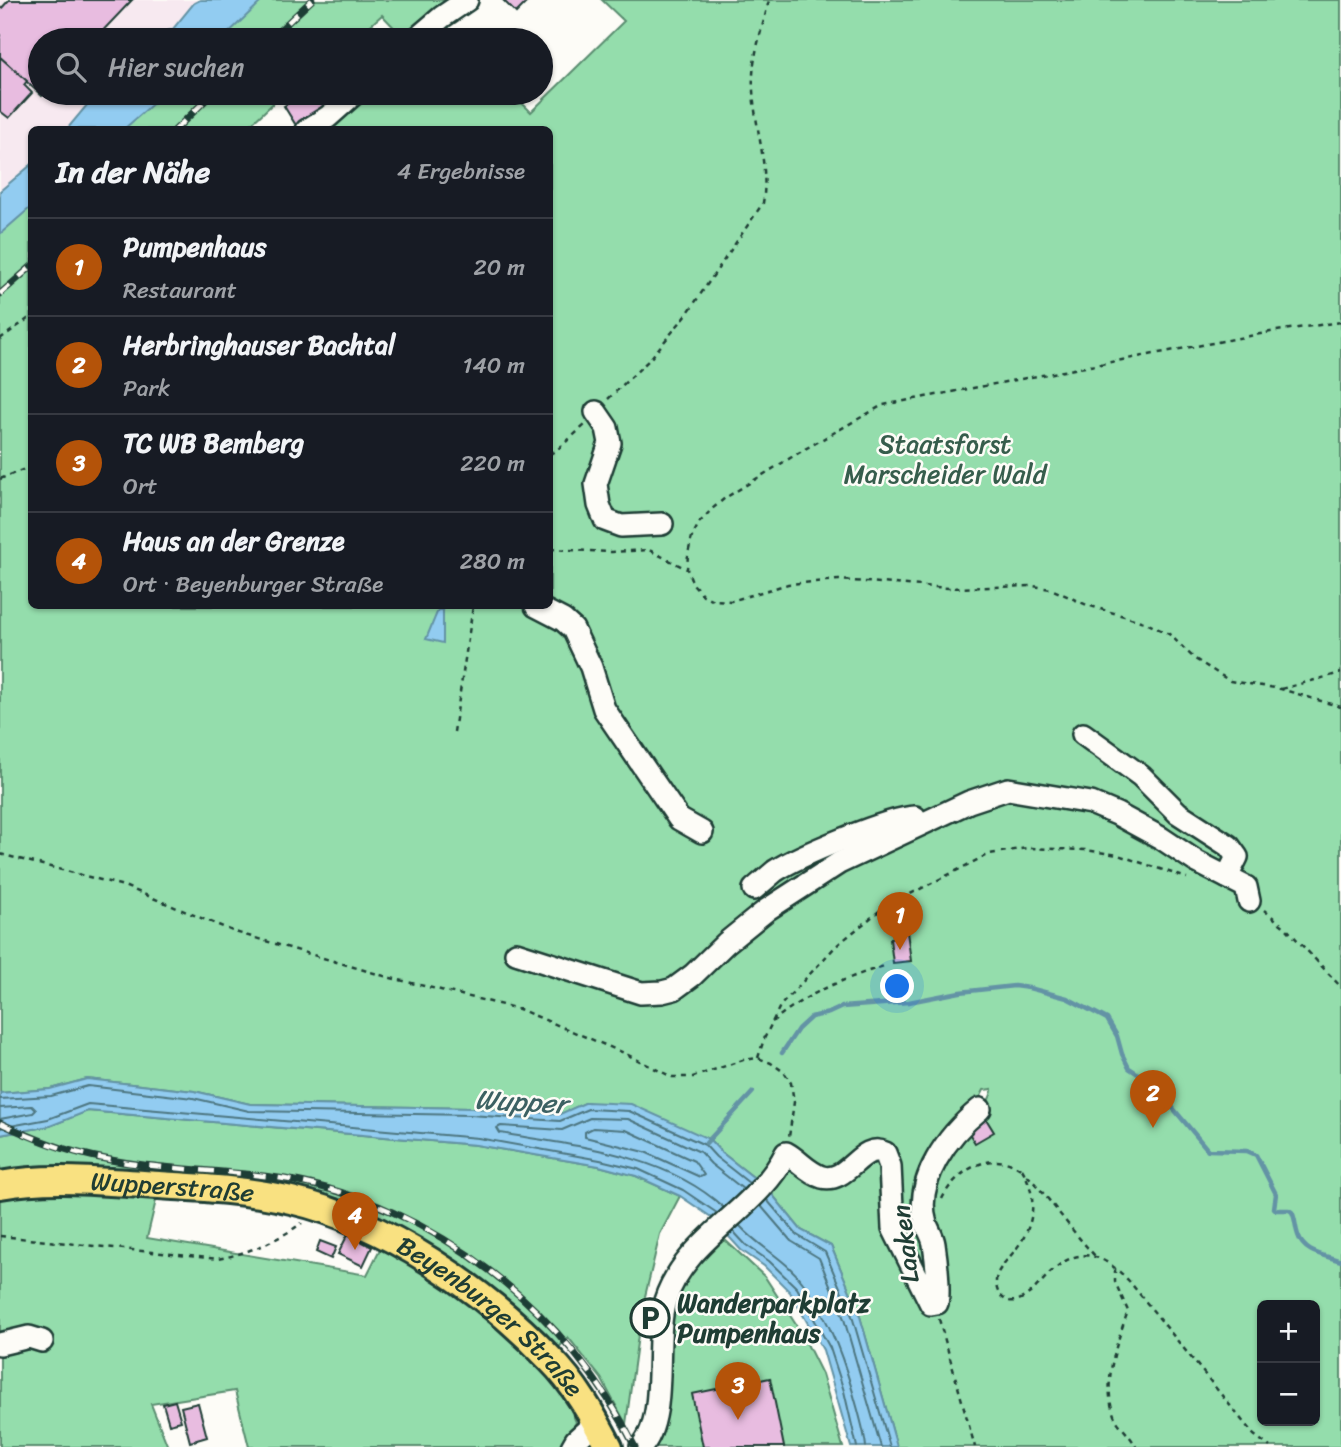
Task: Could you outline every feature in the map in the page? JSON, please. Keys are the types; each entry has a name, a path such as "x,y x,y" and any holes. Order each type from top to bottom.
{"main road":[{"name":"Wupperstraße","path":"0,1185 54,1180 237,1192 291,1200 344,1217"},
{"name":"Beyenburger Straße","path":"344,1217 415,1253 500,1312 551,1360 573,1386 609,1447"}],"street":[{"path":"429,28 467,0"},
{"path":"313,126 342,105"},
{"path":"596,412 607,428 610,443 596,484 599,505 605,520 621,526 663,524"},
{"path":"542,609 563,620 573,629 591,667 604,709 679,819 702,832"},
{"path":"1083,734 1141,776 1178,813 1229,846 1237,857 1227,877"},
{"path":"516,953 641,993 674,989 768,909 839,863 969,802 1008,789 1091,803 1118,814 1197,862 1246,887 1249,901"},
{"path":"754,889 777,870 886,824 909,817 919,817 925,823"},
{"name":"Laaken","path":"786,1153 797,1159 805,1169 827,1178 842,1174 869,1152 885,1153 890,1166 893,1228 934,1305 938,1301 939,1291 934,1242 926,1223 922,1202 937,1154 962,1123 980,1109"},
{"path":"641,1447 651,1429 656,1408 662,1319 665,1302 677,1276 764,1183 786,1153"},
{"path":"0,1344 29,1337 41,1341"},
{"path":"572,1447 596,1422"}],"path":[{"path":"553,452 573,436 650,359 687,314 763,203 765,164 753,92 752,62 769,0"},
{"path":"0,339 28,319"},
{"path":"1341,322 1276,331 883,405 725,498 699,523 692,537 687,569 693,584 703,595 713,600 731,601 788,584 819,581 882,582 949,588 1033,586 1051,589 1087,605 1144,622 1169,634 1195,659 1230,681 1281,689 1341,707"},
{"path":"0,479 28,468"},
{"path":"553,549 611,552 649,550 687,569"},
{"path":"454,732 473,609"},
{"path":"1281,689 1341,673"},
{"path":"758,1058 780,1006 836,946 883,908 989,854 1027,848 1085,850 1118,855 1193,880"},
{"path":"0,854 124,886 235,932 391,978 519,1009 624,1053 672,1077 693,1077 743,1060 758,1058 784,1072 793,1091 786,1153"},
{"path":"1249,901 1286,928 1341,988"},
{"path":"771,1024 801,1001 838,981 884,966"},
{"path":"941,1201 955,1180 977,1165 998,1160 1011,1163 1022,1169 1060,1213 1073,1233 1097,1258"},
{"path":"1022,1169 1032,1195 1031,1221 1019,1245 998,1273 996,1286 1002,1297 1013,1301 1024,1298 1068,1258 1084,1255 1115,1267 1254,1435 1270,1447"},
{"path":"0,1237 218,1259 240,1255 279,1238 304,1222"},
{"path":"1115,1267 1115,1282 1128,1311 1118,1338 1109,1389 1114,1417 1136,1447"},
{"name":"Laaken","path":"934,1305 975,1447"}],"shaded area":[{"path":"0,0 200,0 194,3 174,28 28,28 28,105 87,105 70,126 28,126 28,168 0,191"}],"green space":[{"path":"242,0 476,0 443,22 449,28 394,28 382,15 367,28 212,28"},
{"name":"Staatsforst Marscheider Wald","path":"602,0 1341,0 1341,1447 897,1447 859,1313 831,1246 801,1230 767,1188 721,1152 709,1139 587,1102 561,1114 471,1108 250,1104 194,1091 87,1079 50,1089 0,1093 0,226 28,202 28,609 553,609 553,126 310,126 338,105 524,105 531,112 538,105 553,105 553,90 624,21","holes":["992,1089 984,1107 955,1136 927,1158 941,1133 978,1102 984,1090"]},
{"path":"130,105 271,105 249,126 107,126"},
{"path":"87,1111 476,1145 599,1166 636,1176 680,1196 660,1234 641,1313 626,1424 601,1378 568,1337 549,1359 576,1422 565,1447 249,1447 235,1391 151,1404 168,1447 0,1447 0,1135 50,1126","holes":["158,1192 292,1207 382,1245 367,1275 147,1238"]},
{"path":"724,1239 765,1277 802,1334 822,1374 843,1447 648,1447 666,1325 686,1274"}],"water":[{"path":"200,0 263,0 234,28 174,28 194,3"},
{"path":"87,105 151,105 127,126 70,126"},
{"path":"28,168 28,210 0,234 0,191"},
{"path":"438,610 443,610 443,643 426,639"},
{"path":"87,1079 194,1091 250,1104 471,1108 560,1114 587,1102 631,1104 709,1139 721,1152 767,1188 801,1230 831,1246 859,1313 897,1447 851,1447 823,1350 790,1292 764,1266 741,1250 711,1217 680,1196 636,1176 599,1166 476,1145 88,1111 50,1126 0,1135 0,1093 50,1089"}],"building":[{"path":"9,0 132,0 105,28 28,28 28,83 0,57 0,10"},
{"path":"503,0 529,0 516,13"},
{"path":"0,57 27,81 24,85 28,89 28,97 9,118 0,111"},
{"path":"286,105 332,105 299,126"},
{"path":"907,932 911,961 893,963 890,939 894,938 893,934"},
{"path":"983,1114 994,1132 975,1143 964,1125"},
{"path":"348,1234 372,1247 363,1266 338,1254"},
{"path":"320,1241 336,1247 331,1259 316,1252"},
{"path":"770,1378 784,1447 703,1447 692,1394"},
{"path":"175,1401 181,1421 169,1424 163,1404"},
{"path":"198,1403 207,1437 190,1442 181,1407"}],"waterway":[{"path":"782,1053 798,1029 811,1017 842,1007 909,1002 960,992 1014,986 1067,998 1107,1019 1117,1036 1129,1068 1152,1083 1208,1150 1247,1151 1256,1155 1276,1194 1274,1208 1292,1212 1298,1235 1310,1250 1341,1261"},
{"path":"706,1143 753,1092"}],"railway":[{"path":"282,28 312,0"},
{"path":"179,126 201,105"},
{"path":"0,294 28,270"},
{"path":"0,1123 58,1147 104,1159 285,1179 340,1192 393,1212 444,1239 491,1272 535,1309 573,1352 607,1398 635,1447"}],"place":[{"name":"Pumpenhaus","path":"900,950"},
{"name":"Herbringhauser Bachtal","path":"1153,1128"},
{"name":"Haus an der Grenze","path":"355,1250"},
{"name":"Wanderparkplatz Pumpenhaus","path":"650,1318"},
{"name":"TC WB Bemberg","path":"738,1420"}],"water label":[{"name":"Wupper","path":"521,1101"}]}
